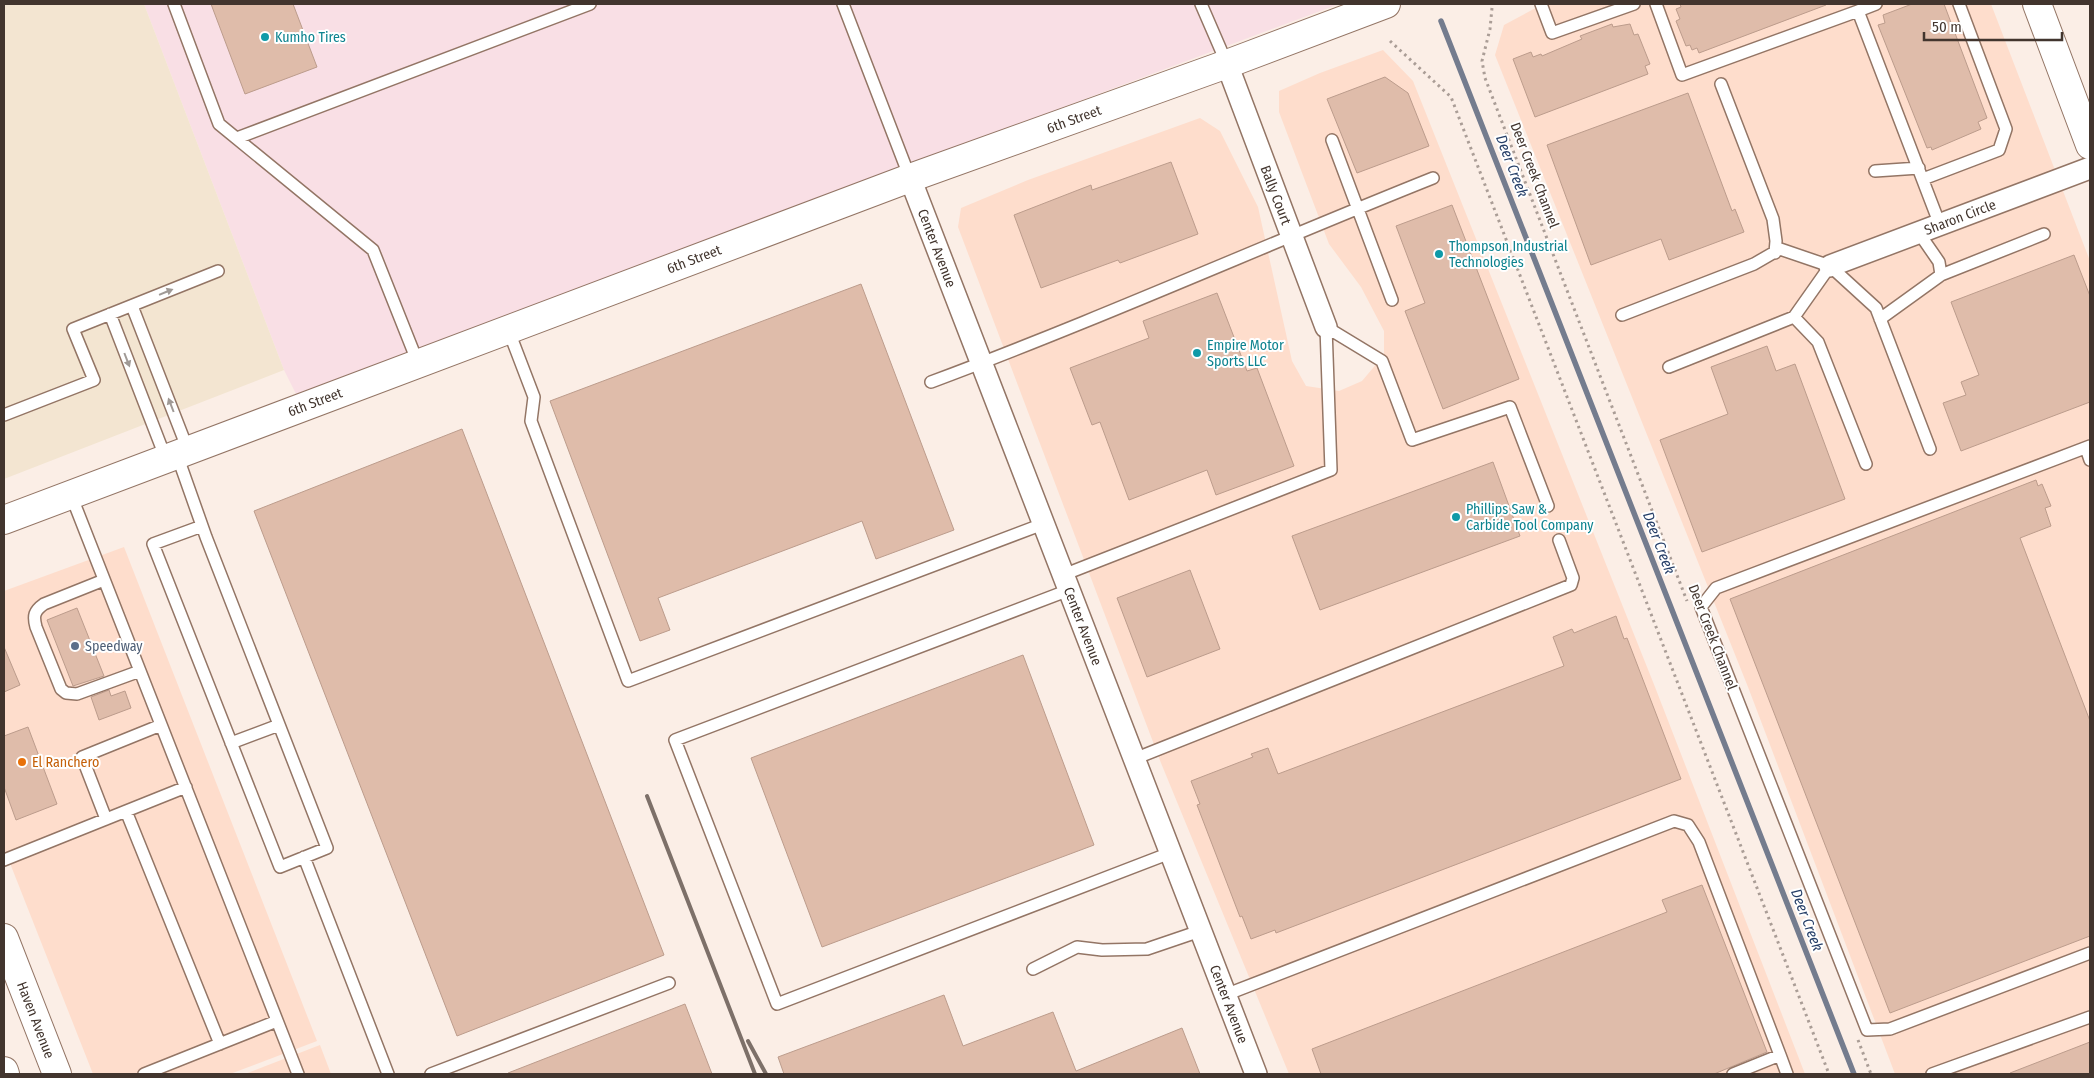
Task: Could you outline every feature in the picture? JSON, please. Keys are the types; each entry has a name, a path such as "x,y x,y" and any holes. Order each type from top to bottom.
{"main road":[{"name":"6th Street","path":"4,520 910,178 1227,64 1386,4"},
{"path":"2037,4 2090,144"},
{"name":"Haven Avenue","path":"4,938 57,1074"}],"street":[{"name":"Bally Court","path":"1227,64 1326,327"},
{"name":"Sharon Circle","path":"1830,266 2090,168"},
{"name":"Center Avenue","path":"910,178 1256,1074"}],"lane":[{"path":"174,4 219,124 373,250 418,363"},
{"path":"237,138 590,4"},
{"path":"843,4 910,178"},
{"path":"1201,4 1227,64"},
{"path":"1541,4 1552,34 1634,4"},
{"path":"1656,4 1682,75 1876,4"},
{"path":"1923,179 1999,150 2006,129 1959,4"},
{"path":"1858,11 1940,225"},
{"path":"1722,84 1773,219 1776,241 1775,253"},
{"path":"1332,140 1392,300"},
{"path":"1875,171 1919,168"},
{"path":"931,382 1138,302 1291,235 1433,178"},
{"path":"1919,233 1939,262 1941,275"},
{"path":"1880,319 1941,275 2044,234"},
{"path":"1622,315 1754,264 1780,249 1830,266 1876,308 1930,449"},
{"path":"1669,367 1794,317 1830,266"},
{"path":"4,415 94,380 73,328 218,271"},
{"path":"121,310 177,455 202,526 327,848 280,867 153,544 202,526"},
{"path":"121,310 177,455"},
{"path":"1794,317 1818,342 1866,464"},
{"path":"1326,327 1382,361 1412,440 1510,407 1548,506"},
{"path":"1170,853 776,1004 675,740 1066,582 1331,470 1326,327"},
{"path":"508,330 534,397 531,421 628,681 1043,524"},
{"path":"2090,460 2088,447 1716,588 1702,608 1867,1030 1890,1029 2090,953"},
{"path":"71,494 298,1074"},
{"path":"1134,759 1571,585 1573,578 1559,540"},
{"path":"104,580 44,604 36,610 34,618 36,627 61,688 66,693 76,694 140,671"},
{"path":"106,819 82,757 161,725"},
{"path":"231,742 279,725"},
{"path":"4,860 186,787"},
{"path":"126,811 220,1044"},
{"path":"1225,995 1674,822 1688,825 1699,842 1787,1074"},
{"path":"304,857 388,1074"},
{"path":"1033,968 1078,946 1102,950 1147,949 1200,931"},
{"path":"431,1074 669,982"},
{"path":"1932,1074 2090,1018"},
{"path":"144,1074 278,1021"},
{"path":"1733,1074 1780,1055"}],"path":[{"name":"Deer Creek Channel","path":"1492,8 1490,29 1482,61 1485,78 1688,603"},
{"path":"1390,42 1451,97 1830,1074"},
{"path":"1856,1038 1871,1074"}],"shaded area":[{"path":"4,4 144,4 284,370 4,479"},
{"path":"144,4 1339,4 296,394 284,370"},
{"path":"1543,4 1991,4 2090,261 2090,1074 1895,1074 1748,687 1495,55 1504,25"},
{"path":"1383,50 1413,81 1655,687 1805,1074 1289,1074 1161,763 958,227 961,208 1028,180 1200,118 1220,131 1258,207 1292,361 1306,386 1339,391 1362,381 1384,355 1384,331 1361,287 1329,244 1279,112 1279,91 1320,73"},
{"path":"124,547 317,1041 230,1074 93,1074 4,848 4,591"},
{"path":"320,1045 331,1074 245,1074"}],"building":[{"name":"Kumho Tires","path":"211,4 293,4 317,67 245,94"},
{"path":"1680,4 1826,5 1699,53 1697,48 1692,50 1690,45 1686,46 1676,21 1680,19 1676,9 1681,7"},
{"path":"1912,4 1944,4 1987,118 1978,122 1981,129 1932,150 1931,147 1927,148 1878,25 1885,23 1883,15"},
{"path":"1612,24 1613,27 1630,24 1634,35 1638,34 1650,64 1645,66 1648,74 1535,117 1513,59 1531,52 1533,57 1541,54 1542,56 1582,39 1580,36"},
{"path":"1385,77 1408,93 1429,146 1357,173 1327,99"},
{"path":"1688,93 1732,211 1735,209 1744,232 1669,260 1661,239 1591,265 1547,145"},
{"path":"1171,162 1198,234 1120,263 1118,260 1041,288 1014,215 1091,185 1092,190"},
{"path":"1452,205 1519,379 1443,409 1405,311 1425,303 1396,226"},
{"path":"2074,255 2090,296 2090,402 1961,451 1943,403 1966,395 1961,382 1979,375 1951,302"},
{"path":"861,284 954,530 876,559 862,521 658,598 670,630 640,641 550,401"},
{"path":"1217,293 1247,371 1257,368 1294,466 1216,495 1207,470 1129,500 1100,422 1092,425 1070,368 1149,338 1143,321"},
{"path":"1767,346 1776,371 1795,364 1845,499 1702,552 1660,440 1728,414 1711,367"},
{"path":"462,429 664,955 457,1036 254,511"},
{"path":"1493,462 1520,536 1320,610 1292,536"},
{"path":"2036,480 2038,486 2042,484 2051,506 2045,508 2051,526 2020,538 2090,721 2090,936 1890,1013 1730,599"},
{"path":"1190,570 1220,649 1147,677 1117,598"},
{"path":"77,608 104,676 73,686 47,620"},
{"path":"1616,616 1624,639 1627,638 1681,779 1276,933 1275,930 1251,939 1242,916 1240,917 1197,805 1200,804 1191,781 1253,757 1251,754 1268,748 1278,774 1564,666 1553,637 1572,629 1574,633"},
{"path":"4,647 20,685 4,692"},
{"path":"1023,655 1094,845 822,947 751,758"},
{"path":"109,690 111,696 125,691 131,708 99,720 91,697"},
{"name":"El Ranchero","path":"28,727 57,804 16,820 4,787 4,736"},
{"path":"1702,885 1767,1052 1714,1074 1321,1074 1312,1049 1667,912 1662,900"},
{"path":"944,995 963,1046 1053,1012 1076,1071 1182,1028 1200,1074 784,1074 778,1057"},
{"path":"685,1004 712,1074 508,1074 508,1073"},
{"path":"2090,1042 2090,1074 2010,1073"}],"waterway":[{"name":"Deer Creek","path":"1441,21 1854,1074"}],"railway":[{"path":"647,796 755,1074"},
{"path":"748,1041 766,1074"}],"place":[{"name":"Kumho Tires","path":"265,37"},
{"name":"Thompson Industrial Technologies","path":"1439,254"},
{"name":"Empire Motor Sports LLC","path":"1197,353"},
{"name":"Phillips Saw & Carbide Tool Company","path":"1456,517"},
{"name":"Speedway","path":"75,646"},
{"name":"El Ranchero","path":"22,762"}]}
